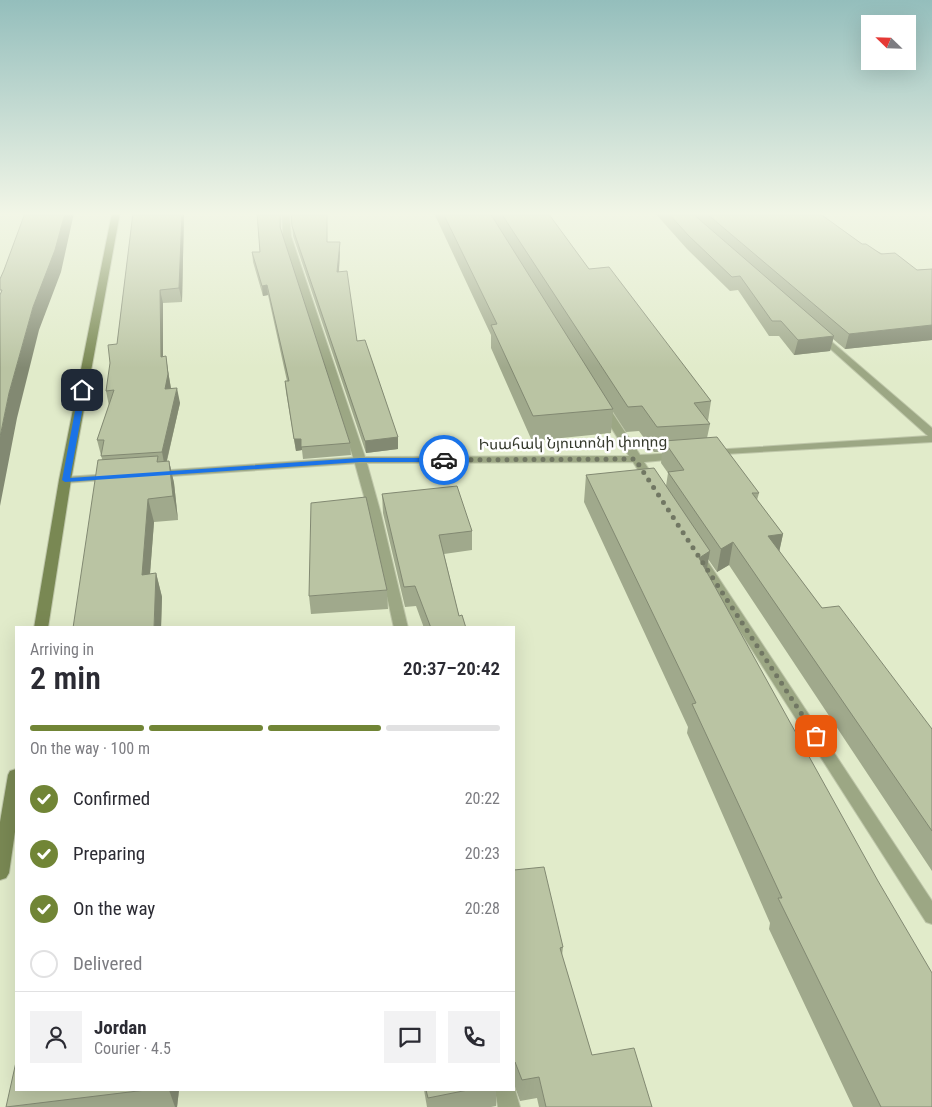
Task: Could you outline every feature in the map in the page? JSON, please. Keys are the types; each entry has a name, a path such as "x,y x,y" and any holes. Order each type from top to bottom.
{"main road":[{"path":"41,626 65,480 106,265"},
{"path":"0,873 15,781"}],"street":[{"path":"296,265 360,460 401,626"},
{"path":"815,330 932,434"},
{"path":"598,399 657,492"},
{"path":"705,454 932,439"},
{"name":"Իսահակ Նյուտոնի փողոց","path":"144,475 360,460 635,459 685,455"},
{"path":"65,480 124,476"},
{"path":"689,542 932,916"},
{"path":"506,1091 509,1107"}],"building":[{"path":"6,265 49,265 33,307 9,393 0,437 0,295 2,290 0,290 0,279"},
{"path":"127,265 180,265 179,288 160,290 161,357 166,356 168,374 165,389 177,388 162,452 101,456 104,440 97,440 114,390 106,391 110,363 108,345 117,344"},
{"path":"256,265 292,265 350,443 301,447 301,439 294,439 285,381 289,381 267,285 262,286"},
{"path":"305,265 338,265 337,272 347,271 357,341 365,340 398,437 365,441"},
{"path":"468,265 522,265 613,409 533,416 491,325 497,324"},
{"path":"535,265 586,265 589,269 609,267 711,401 694,403 710,424 657,427 642,406 628,407"},
{"path":"719,265 752,265 834,336 798,340 781,321 772,321 740,276 732,277"},
{"path":"767,265 910,265 917,270 932,269 932,325 849,334"},
{"path":"717,437 759,493 752,493 783,534 768,536 822,608 839,606 932,729 932,831 733,542 721,549 668,472 684,470 664,441"},
{"path":"158,456 157,462 169,461 173,496 148,499 142,575 156,573 154,626 73,626 98,460"},
{"path":"654,468 710,551 699,558 878,881 932,973 932,1107 881,1107 778,898 782,898 692,704 696,703 586,475"},
{"path":"457,486 472,531 439,535 459,616 462,615 465,626 430,626 415,586 404,587 382,494"},
{"path":"366,497 387,590 309,596 311,503"},
{"path":"544,867 563,947 560,948 592,1055 634,1048 652,1107 546,1107 539,1077 522,1080 515,1062 515,870"},
{"path":"15,1066 15,1091 138,1091 6,1107"},
{"path":"426,1091 463,1091 428,1098"}],"way so far":[{"path":"444,460 635,459 816,736"}],"route":[{"path":"82,390 65,480 360,460 444,460"}]}
